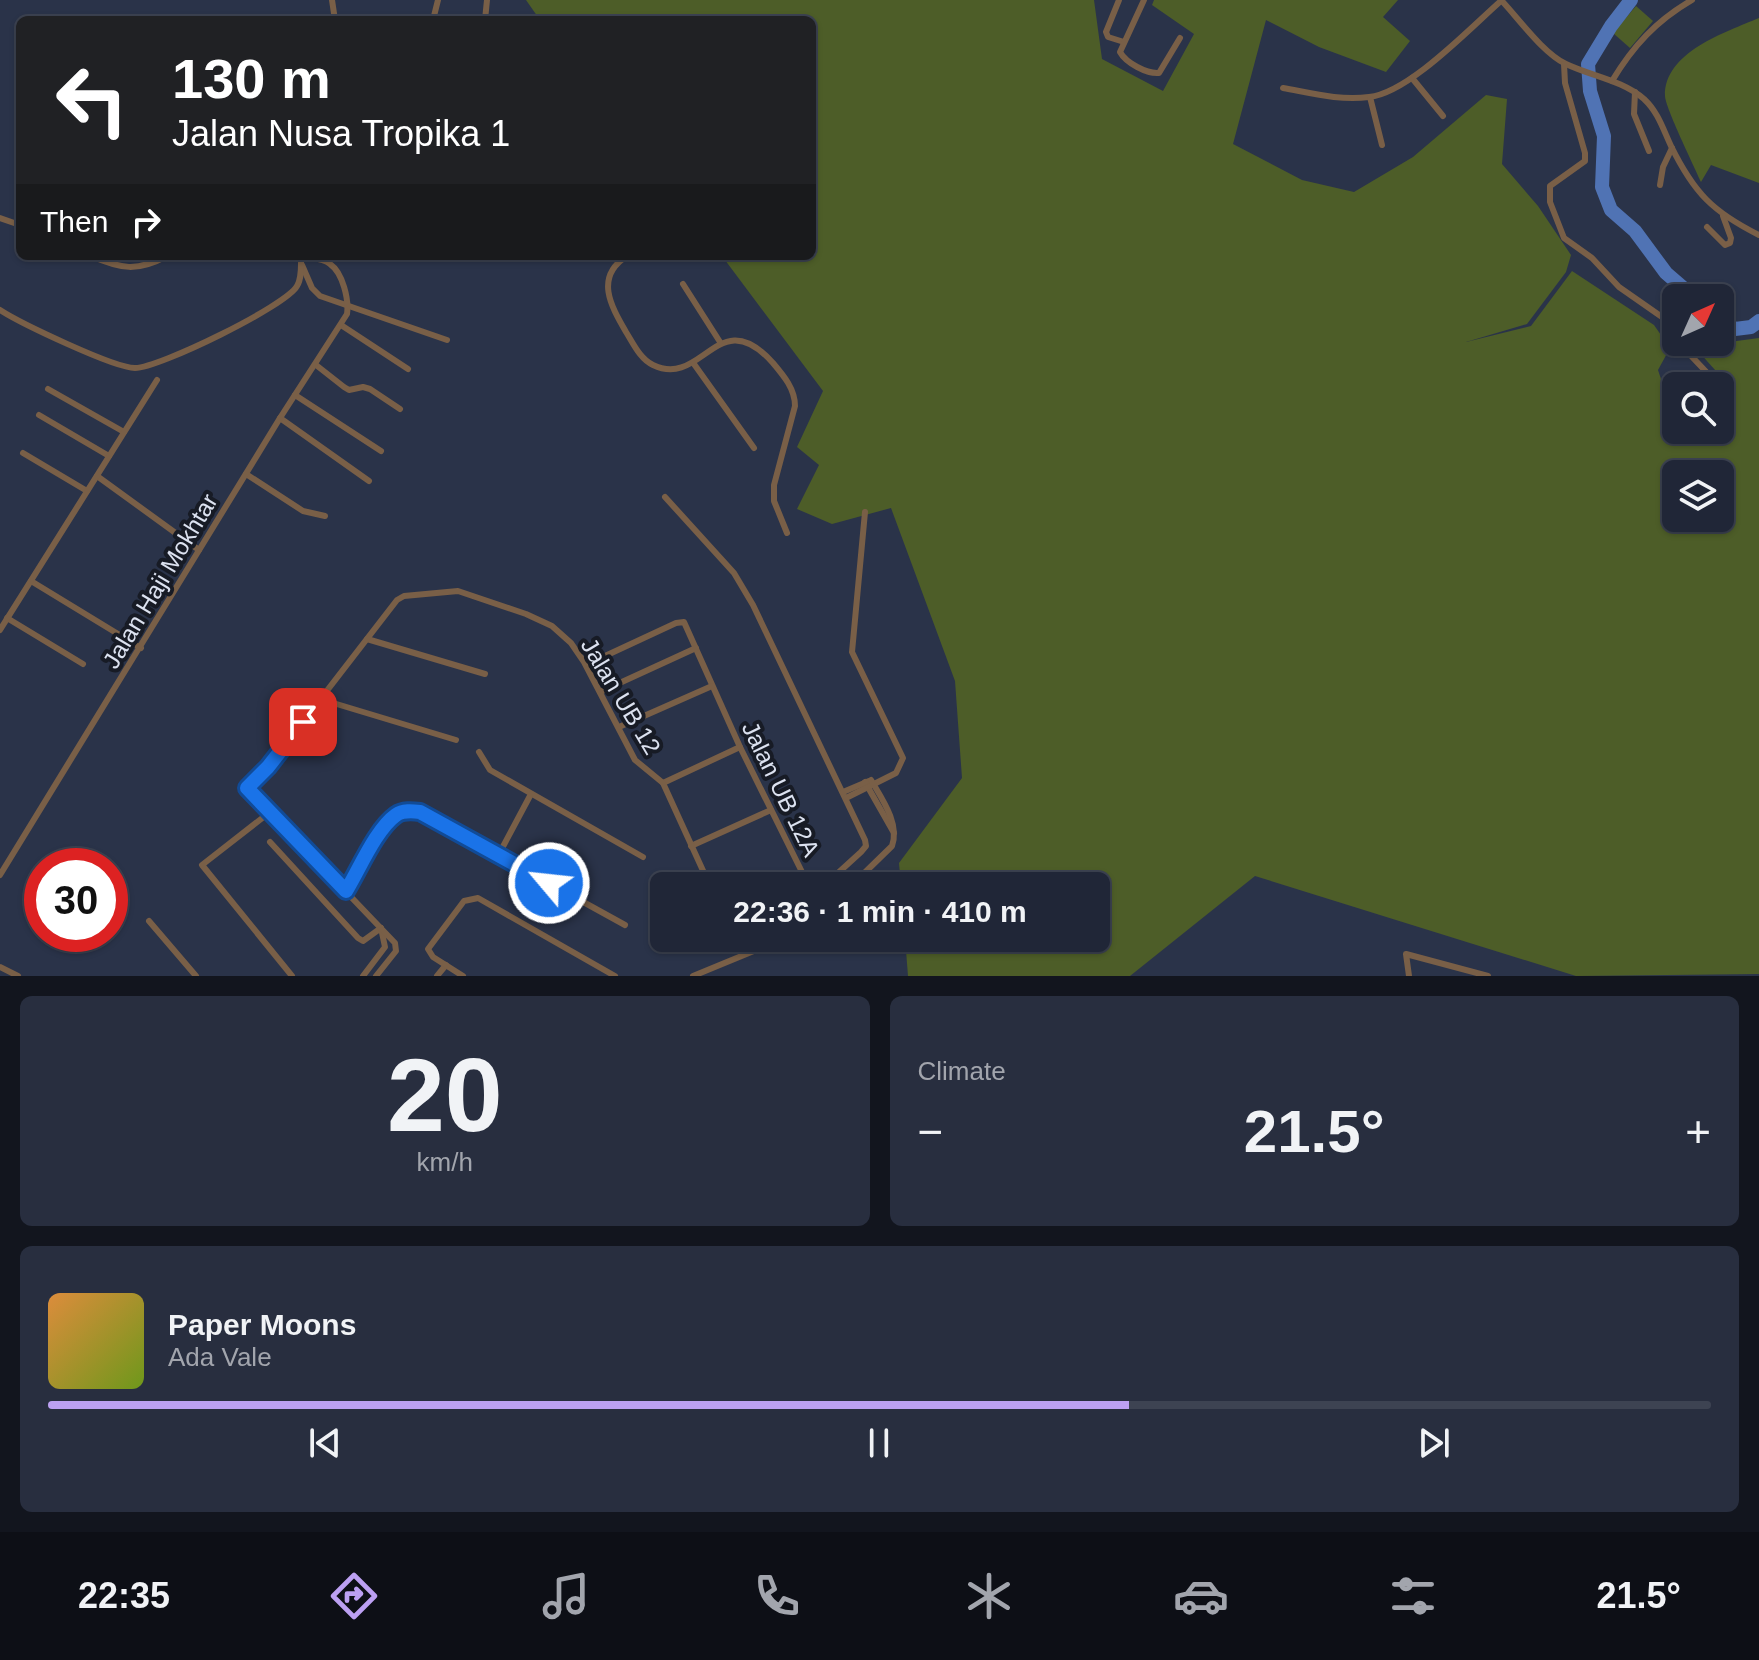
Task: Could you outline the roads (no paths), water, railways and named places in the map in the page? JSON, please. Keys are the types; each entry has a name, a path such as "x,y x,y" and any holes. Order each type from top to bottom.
{"street":[{"path":"1119,0 1106,32 1108,37 1124,42"},
{"path":"1144,0 1120,52 1124,59 1159,73 1180,38"},
{"path":"1283,88 1345,98 1370,97 1396,89 1501,0 1564,64 1635,92 1657,115 1672,148 1699,192 1723,216 1759,235"},
{"path":"1612,81 1630,51 1647,33 1692,0"},
{"path":"1564,64 1565,83 1585,161 1550,186 1550,202 1564,238 1592,258 1619,287 1662,317"},
{"path":"1412,78 1443,116"},
{"path":"1635,92 1634,114 1649,151"},
{"path":"1370,97 1382,145"},
{"path":"1660,185 1663,167 1672,148"},
{"path":"1707,227 1725,245 1730,243 1723,216"},
{"path":"100,260 118,268 137,267 156,260"},
{"path":"0,310 95,356 133,368 168,359 290,294 298,285 302,260"},
{"path":"303,260 316,293 447,340"},
{"path":"313,260 329,263 338,272 348,306"},
{"path":"623,260 611,273 607,286 610,304 637,350 651,364 669,369 694,364 720,342 732,340 750,343 762,351 788,382 795,395 795,406 774,485 774,501 787,533"},
{"path":"683,284 720,342"},
{"name":"Jalan Haji Mokhtar","path":"0,875 280,418 341,325 348,306"},
{"path":"341,325 408,369"},
{"path":"1688,356 1706,372"},
{"path":"694,364 754,448"},
{"path":"316,365 349,390 370,389 400,409"},
{"path":"0,630 157,380"},
{"path":"48,389 124,432"},
{"path":"295,395 381,451"},
{"path":"39,415 109,456"},
{"path":"280,418 369,481"},
{"path":"23,453 87,491"},
{"path":"246,474 303,511 325,516"},
{"path":"97,476 199,550"},
{"name":"Jalan UB 12A","path":"665,497 734,573 780,656 866,846 841,872"},
{"path":"844,795 896,773 903,758 852,652 865,512"},
{"path":"31,581 141,648"},
{"name":"Jalan UB 12","path":"367,639 397,600 404,596 449,590 526,614 552,626 571,643 635,760 663,783 703,872"},
{"path":"7,618 83,664"},
{"name":"Jalan UB 12A","path":"605,656 684,622 740,747 802,872"},
{"path":"376,976 396,947 247,788 268,767 367,639 485,674"},
{"path":"600,692 696,648"},
{"path":"619,727 712,686"},
{"path":"320,699 456,740"},
{"path":"663,783 740,747"},
{"path":"479,752 490,770 643,857"},
{"path":"865,872 892,846 894,833 893,824 870,784"},
{"path":"498,856 531,794"},
{"path":"346,891 387,823 398,813 410,810 420,812 625,925"},
{"path":"691,846 771,810"},
{"path":"270,812 202,865 292,976"},
{"path":"270,842 358,938 363,941 369,939 381,928"},
{"path":"463,976 433,957 428,949 464,901 478,898 615,976"},
{"path":"149,921 196,976"},
{"path":"363,976 385,947 381,928"},
{"path":"693,976 751,952"},
{"path":"1409,976 1406,954 1488,976"},
{"path":"437,976 446,965"},
{"path":"0,967 18,976"}],"waterway":[{"path":"1631,0 1588,64 1590,91 1604,136 1602,187 1611,210 1635,231 1666,273 1679,284"},
{"path":"1734,328 1751,327 1759,321"}]}
